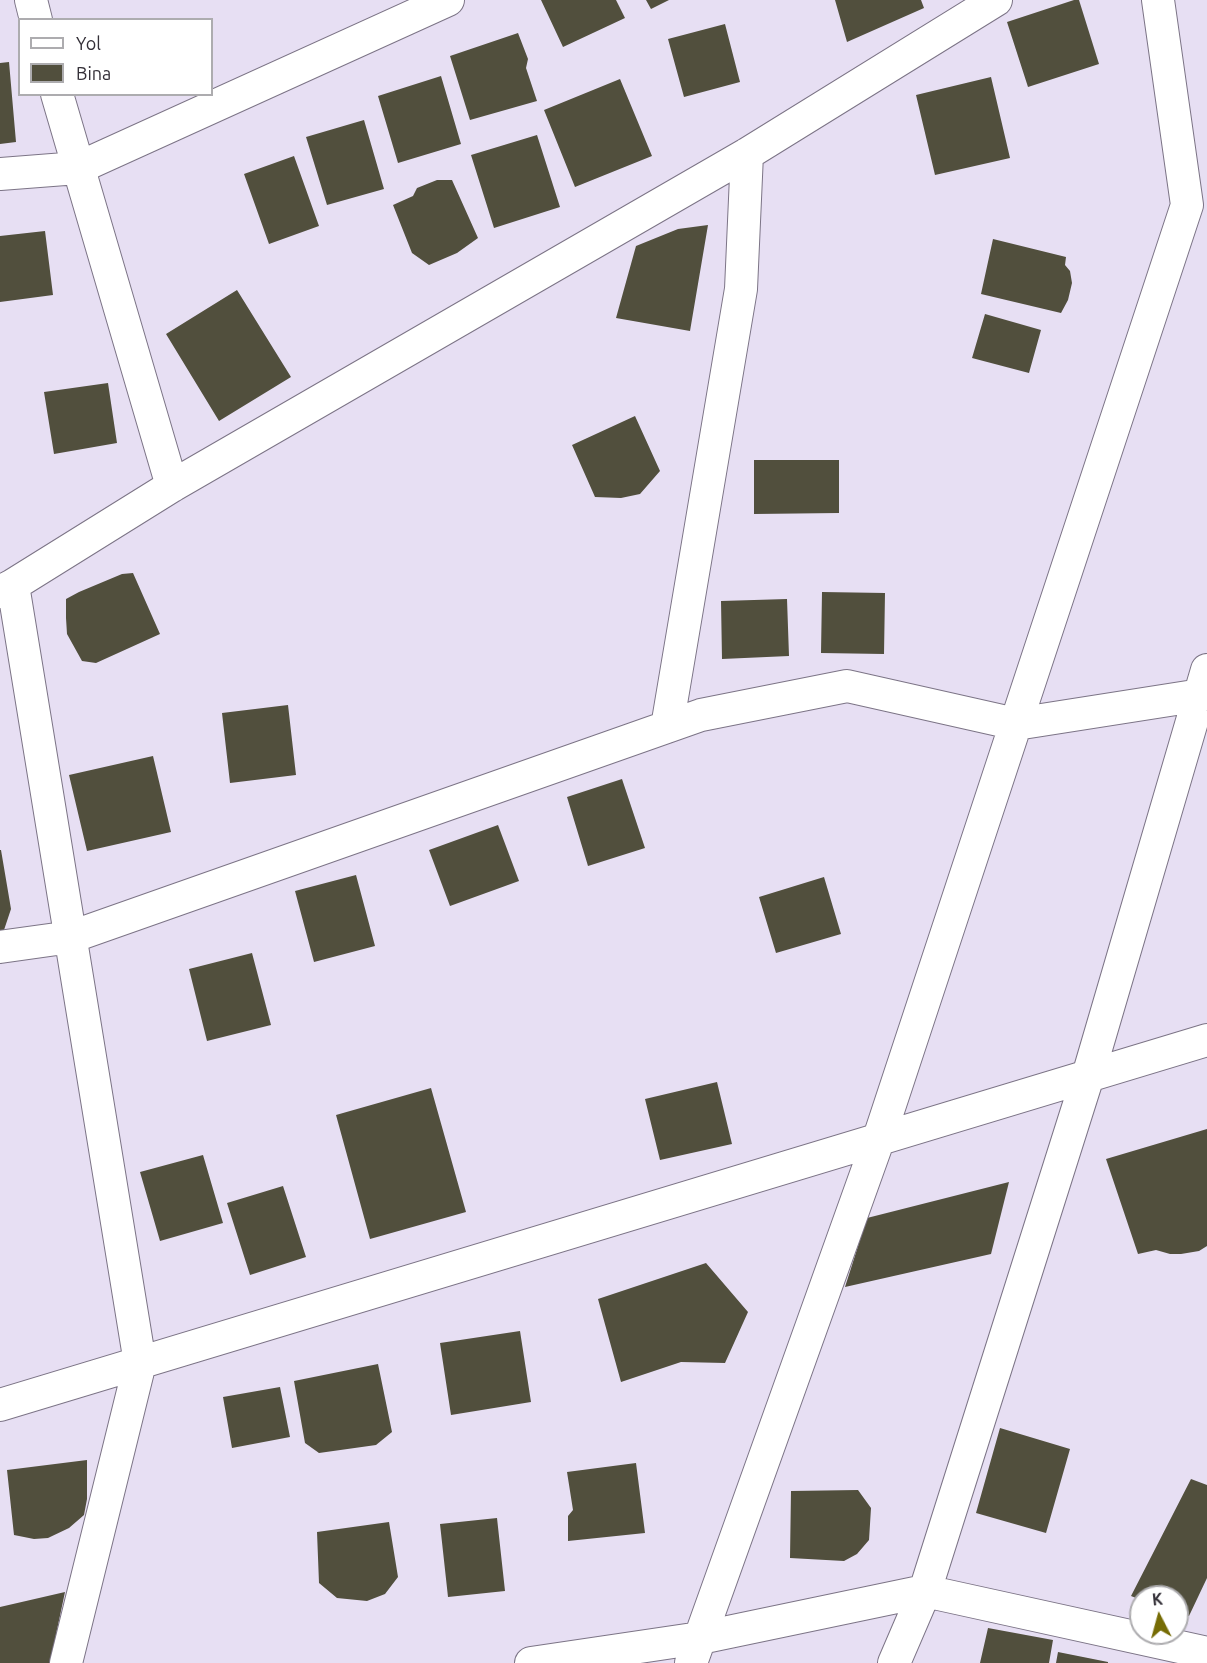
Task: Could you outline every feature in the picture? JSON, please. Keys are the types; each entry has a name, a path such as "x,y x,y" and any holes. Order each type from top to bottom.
{"street":[{"path":"31,0 36,18"},
{"path":"0,174 78,168 448,0"},
{"path":"66,1663 140,1363 71,937 7,588 172,486 747,153 996,0"},
{"path":"695,1651 879,1138 1187,205 1194,163 1158,0"},
{"path":"58,96 172,486"},
{"path":"667,727 741,289 747,153"},
{"path":"0,947 71,937 701,715 847,686 1016,724 1205,686 1088,1076 925,1591 894,1663"},
{"path":"0,1405 1207,1040"},
{"path":"531,1663 695,1651 925,1591 1207,1653"}],"building":[{"path":"541,0 616,0 625,18 563,47"},
{"path":"646,0 669,0 651,9"},
{"path":"835,0 921,0 924,8 847,42"},
{"path":"1079,0 1099,64 1028,87 1007,22"},
{"path":"725,24 740,82 684,97 668,39"},
{"path":"518,33 528,59 526,68 537,101 470,120 450,56"},
{"path":"9,62 16,142 0,144 0,63"},
{"path":"441,76 461,144 398,163 378,96"},
{"path":"991,77 1010,158 935,175 916,95"},
{"path":"620,79 652,156 575,187 544,110"},
{"path":"364,120 384,189 327,205 306,137"},
{"path":"537,135 560,207 494,228 471,155"},
{"path":"294,156 319,226 269,244 244,174"},
{"path":"437,180 452,180 478,238 457,253 429,265 412,253 393,205 413,196 417,188"},
{"path":"708,225 690,331 616,318 636,246 678,229"},
{"path":"45,231 53,295 0,302 0,236"},
{"path":"993,239 1066,257 1065,265 1070,271 1072,283 1068,300 1061,313 981,294"},
{"path":"237,290 291,377 219,421 166,334"},
{"path":"985,314 1041,330 1029,373 972,358"},
{"path":"108,383 117,443 54,454 44,392"},
{"path":"635,416 660,471 640,494 621,498 595,497 572,445"},
{"path":"754,460 839,460 839,513 754,514"},
{"path":"133,573 160,634 96,663 82,661 67,634 66,599 122,574"},
{"path":"822,592 885,593 884,654 821,653"},
{"path":"787,599 789,656 722,659 721,601"},
{"path":"288,705 296,775 230,783 222,713"},
{"path":"153,756 171,832 87,851 69,775"},
{"path":"622,779 645,848 588,866 567,797"},
{"path":"498,825 519,881 450,906 429,850"},
{"path":"0,850 11,909 4,930 0,931"},
{"path":"356,875 375,946 314,962 295,891"},
{"path":"824,877 841,934 776,953 759,897"},
{"path":"252,953 271,1025 207,1041 189,969"},
{"path":"717,1082 732,1144 660,1160 645,1099"},
{"path":"431,1088 466,1212 370,1239 336,1115"},
{"path":"1207,1129 1207,1246 1199,1251 1181,1254 1156,1250 1138,1254 1106,1159"},
{"path":"203,1155 223,1223 160,1241 140,1172"},
{"path":"1009,1182 991,1254 845,1287 867,1218"},
{"path":"283,1186 306,1257 250,1275 227,1203"},
{"path":"706,1263 748,1312 725,1363 681,1362 621,1382 598,1299"},
{"path":"520,1331 531,1402 451,1415 440,1343"},
{"path":"378,1364 392,1432 376,1445 319,1453 305,1443 294,1381"},
{"path":"280,1387 290,1437 232,1448 223,1397"},
{"path":"1000,1428 1070,1449 1046,1533 976,1513"},
{"path":"87,1460 87,1499 84,1515 69,1528 48,1538 34,1539 14,1535 7,1470"},
{"path":"636,1463 645,1533 568,1541 568,1516 573,1510 567,1472"},
{"path":"1191,1479 1207,1485 1207,1578 1189,1616 1189,1585 1137,1585"},
{"path":"858,1490 871,1508 869,1540 857,1554 844,1561 790,1558 791,1491"},
{"path":"497,1518 505,1591 448,1597 440,1524"},
{"path":"389,1522 398,1577 385,1594 367,1601 337,1598 319,1583 317,1532"},
{"path":"65,1592 50,1663 0,1663 0,1607"},
{"path":"988,1628 1053,1640 1049,1663 980,1663"},
{"path":"1058,1652 1108,1662 1108,1663 1056,1663"}]}
